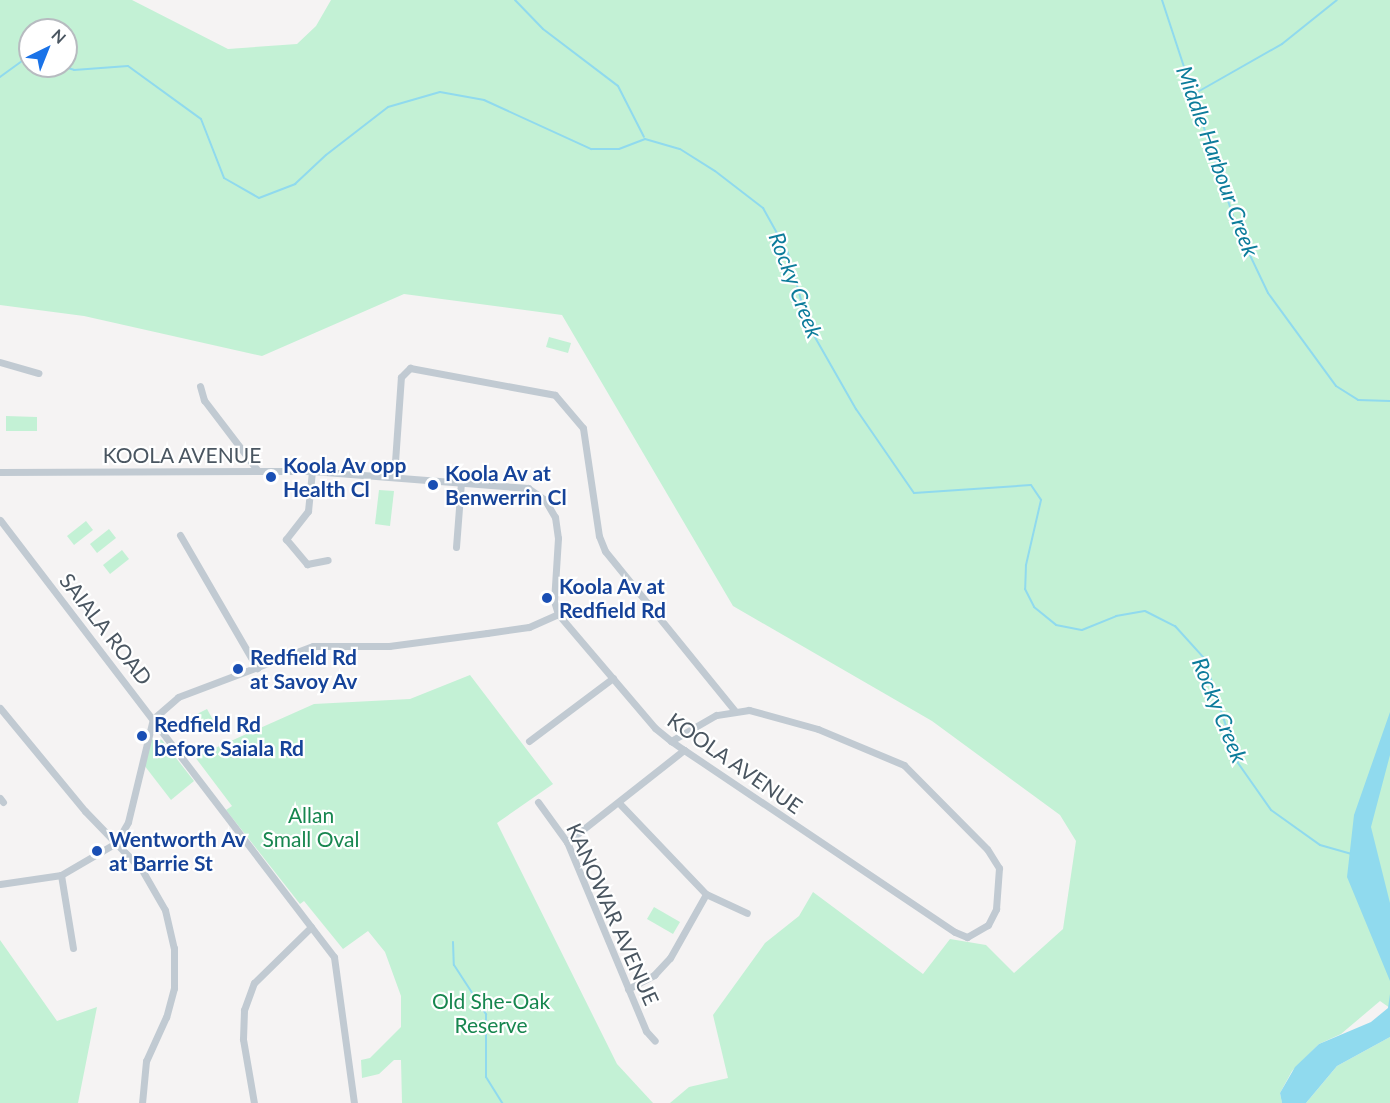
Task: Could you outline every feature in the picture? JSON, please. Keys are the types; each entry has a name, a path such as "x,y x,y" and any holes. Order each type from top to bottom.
{"street":[{"path":"0,362 38,374"},
{"path":"394,476 401,377 410,368 555,394 583,428 599,536 605,551 734,710 699,722 671,741"},
{"path":"200,386 204,400 258,471"},
{"path":"312,471 308,511 286,539 307,564 328,560"},
{"name":"KOOLA AVENUE","path":"0,472 312,471 528,488 545,500 557,528 554,591 558,614 655,728 684,750 967,937 988,925 996,909 999,868 987,849 903,765 818,729 760,712 734,710"},
{"path":"456,547 461,482"},
{"name":"SAIALA ROAD","path":"0,520 338,964 354,1103"},
{"path":"180,535 257,668"},
{"path":"0,884 61,875 116,843 128,822 153,719 178,697 313,646 389,646 529,627 558,614"},
{"path":"530,741 613,678"},
{"path":"0,708 157,894 170,924 174,948 171,1003 146,1061 142,1103"},
{"path":"567,842 684,750"},
{"name":"KANOWAR AVENUE","path":"538,802 567,842 646,1031 655,1041"},
{"path":"619,803 706,894 747,913"},
{"path":"61,875 73,948"},
{"path":"628,988 654,975 670,958 706,894"},
{"path":"254,1103 243,1038 244,1010 254,982 310,927"}],"green space":[{"path":"0,0 132,0 228,49 297,44 316,26 331,0 1390,0 1390,1008 1380,1001 1341,1034 1319,1044 1292,1071 1280,1093 1282,1103 670,1103 689,1087 728,1078 713,1015 765,943 799,916 813,892 923,974 950,939 986,945 1014,973 1063,929 1076,841 1060,815 932,721 733,606 562,315 404,294 262,356 84,316 0,305"},
{"path":"549,337 571,343 568,353 546,347"},
{"path":"6,416 37,417 37,431 6,431"},
{"path":"379,490 394,491 390,526 375,524"},
{"path":"86,521 93,530 74,545 67,536"},
{"path":"109,529 116,538 97,553 90,544"},
{"path":"122,550 129,559 110,574 103,565"},
{"name":"Old She-Oak Reserve","path":"470,675 553,784 497,823 617,1064 653,1103 402,1103 401,1060 394,1060 379,1074 362,1078 361,1060 370,1058 401,1027 401,996 385,952 368,931 343,949 304,901 300,904 226,810 232,806 195,757 314,704 410,699"},
{"path":"207,709 218,729 208,734 197,714"},
{"path":"155,738 162,740 194,781 171,800 144,765 150,741"},
{"path":"654,907 680,922 673,934 647,919"},
{"path":"0,940 57,1021 97,1007 78,1103 0,1103"},
{"path":"1390,1037 1390,1103 1306,1103 1337,1066"}],"water":[{"path":"1390,712 1390,755 1371,827 1390,903 1390,981 1347,877 1354,815"},
{"path":"1390,994 1390,1037 1337,1066 1306,1103 1282,1103 1280,1093 1295,1067 1319,1044 1371,1022 1388,1008"}],"waterway":[{"path":"515,0 543,29 618,86 644,137"},
{"name":"Middle Harbour Creek","path":"1162,0 1237,228 1268,293 1336,386 1358,400 1390,401"},
{"path":"1194,94 1282,44 1337,0"},
{"name":"Rocky Creek","path":"0,77 18,64"},
{"name":"Rocky Creek","path":"78,70 128,66 201,119 224,178 259,198 295,184 326,155 388,107 440,92 484,100 591,149 619,149 645,139 680,149 715,171 763,208 788,253 808,325 856,409 914,493 1031,485 1041,500 1026,565 1025,589 1034,607 1056,625 1082,630 1116,616 1145,611 1175,626 1204,658 1238,763 1271,810 1320,845 1351,854"},
{"path":"453,942 454,965 486,1014 486,1077 502,1103"}],"place":[{"name":"Koola Av opp Health Cl","path":"271,477"},
{"name":"Koola Av at Benwerrin Cl","path":"433,485"},
{"name":"Koola Av at Redfield Rd","path":"547,598"},
{"name":"Redfield Rd at Savoy Av","path":"238,669"},
{"name":"Redfield Rd before Saiala Rd","path":"142,736"},
{"name":"Wentworth Av at Barrie St","path":"97,851"}],"park label":[{"name":"Allan Small Oval","path":"311,827"}]}
